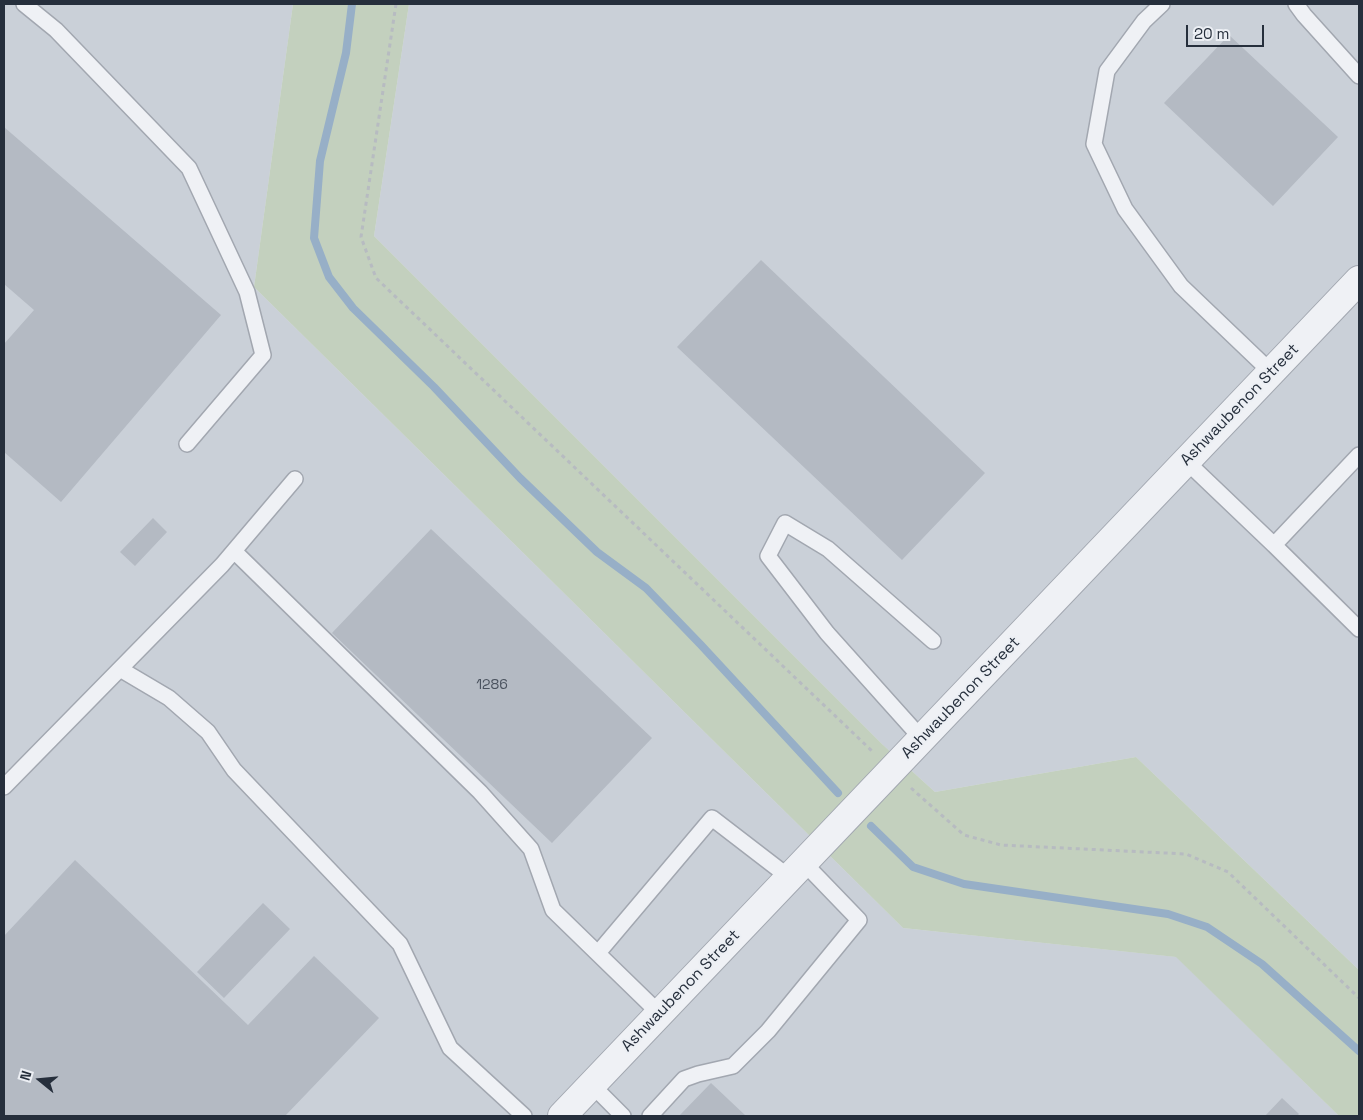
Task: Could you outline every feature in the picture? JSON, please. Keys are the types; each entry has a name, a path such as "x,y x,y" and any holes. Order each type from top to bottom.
{"street":[{"name":"Ashwaubenon Street","path":"562,1116 1359,280"}],"lane":[{"path":"24,4 56,30 189,168 247,292 263,355 187,444"},
{"path":"1162,4 1144,21 1107,71 1094,144 1125,208 1181,286 1271,372"},
{"path":"1296,4 1359,76"},
{"path":"1274,545 1359,455"},
{"path":"1186,461 1359,629"},
{"path":"4,787 234,551 295,479"},
{"path":"922,739 827,633 768,556 785,523 828,549 933,641"},
{"path":"234,551 480,792 531,849 554,910 660,1014"},
{"path":"120,669 169,698 208,732 234,770 400,944 450,1048 524,1116"},
{"path":"598,954 712,818 797,870 859,920 768,1031 733,1066 684,1079 650,1116"},
{"path":"592,1085 623,1116"}],"shaded area":[{"path":"4,4 293,4 254,287 903,928 1177,957 1339,1116 4,1116"},
{"path":"409,4 1359,4 1359,970 1136,757 935,792 882,744 374,236"}],"green space":[{"path":"293,4 409,4 374,236 882,744 935,792 1136,757 1359,970 1359,1116 1339,1116 1176,957 903,928 254,287"}],"building":[{"path":"1229,35 1338,137 1273,206 1164,103"},
{"path":"4,127 221,315 61,502 4,452 4,344 34,310 4,284"},
{"path":"761,260 985,473 902,560 677,347"},
{"path":"153,518 167,532 135,566 120,552"},
{"path":"431,529 652,738 552,843 332,633"},
{"path":"75,860 248,1025 314,956 379,1018 285,1116 4,1116 4,936"},
{"path":"263,903 290,929 224,998 197,972"},
{"path":"711,1083 746,1116 679,1116"},
{"path":"1282,1098 1299,1114 1297,1116 1265,1116"}],"waterway":[{"path":"352,4 346,53 320,161 314,238 329,277 353,308 434,387 520,478 597,552 646,588 838,793"},
{"path":"871,826 913,867 964,884 1168,914 1207,927 1262,964 1359,1051"}]}
